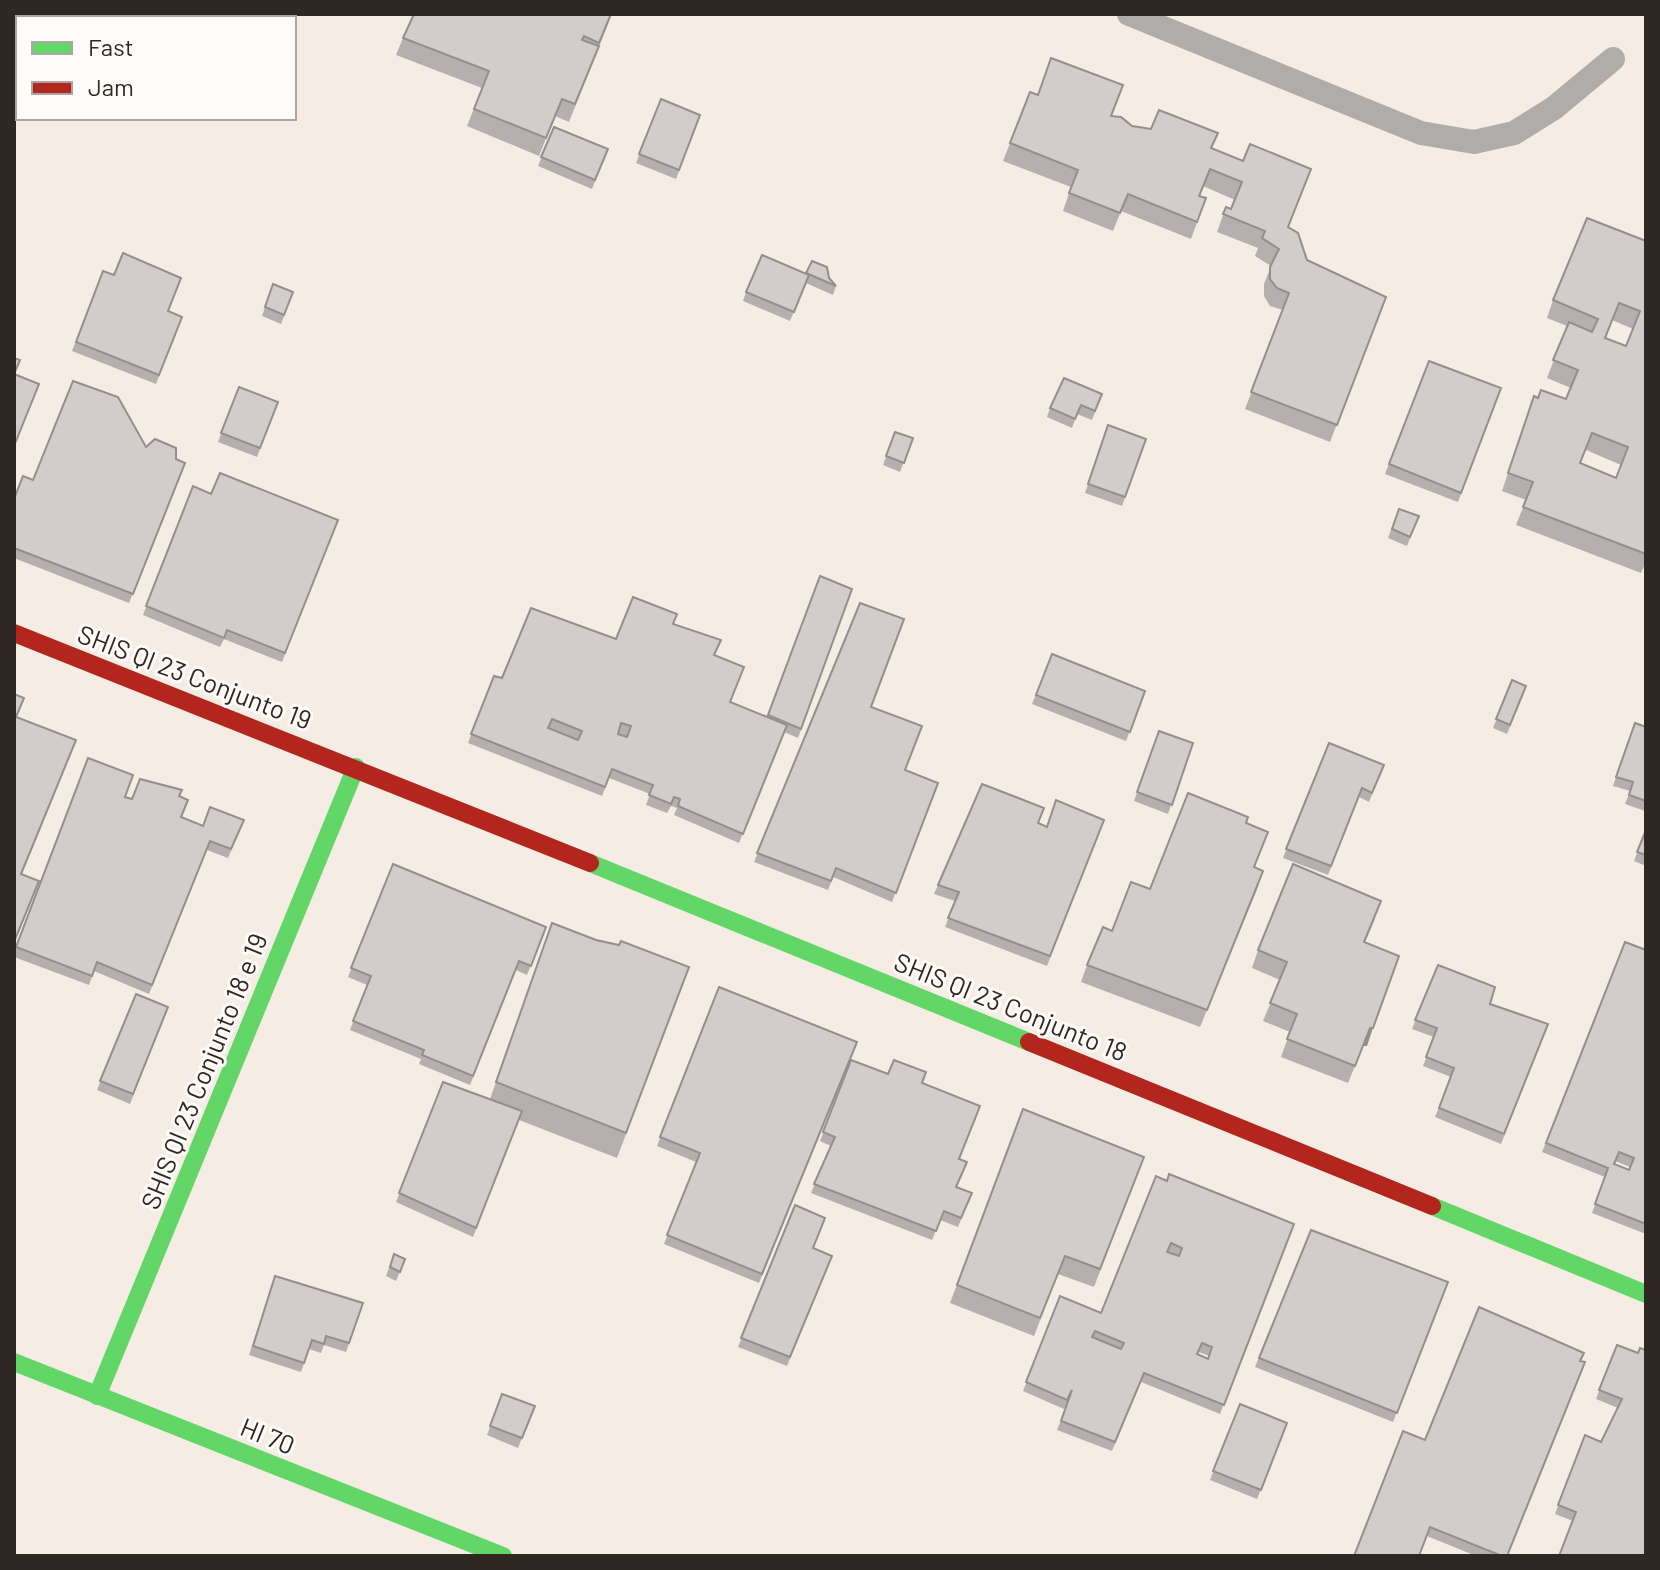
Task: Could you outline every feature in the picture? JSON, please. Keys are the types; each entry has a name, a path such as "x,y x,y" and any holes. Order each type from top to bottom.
{"street":[{"name":"SHIS QI 23 Conjunto 19","path":"14,633 356,767"},
{"name":"SHIS QI 23 Conjunto 18","path":"356,767 1646,1294"},
{"name":"SHIS QI 23 Conjunto 18 e 19","path":"97,1396 356,767"},
{"name":"HI 70","path":"14,1362 503,1556"}],"lane":[{"path":"1129,14 1421,133 1474,142 1514,133 1554,108 1613,59"}],"building":[{"path":"414,14 611,14 599,43 584,36 582,40 599,46 575,104 562,99 546,138 474,109 489,71 403,38"},
{"path":"1051,58 1123,85 1111,116 1121,117 1132,126 1151,129 1159,110 1218,133 1211,148 1243,161 1250,144 1311,169 1288,227 1298,233 1307,260 1386,297 1337,425 1251,392 1289,293 1277,288 1270,279 1270,267 1279,249 1262,238 1265,231 1223,214 1226,207 1231,209 1242,182 1210,169 1199,196 1206,198 1197,222 1128,194 1120,213 1069,193 1078,170 1010,143 1030,92 1038,95"},
{"path":"661,99 700,115 679,170 639,154"},
{"path":"554,127 608,149 595,180 541,157"},
{"path":"1587,218 1646,241 1646,554 1523,507 1533,482 1508,473 1534,396 1538,398 1541,390 1566,399 1578,370 1553,360 1569,322 1592,332 1598,319 1553,300","holes":["1619,303 1640,311 1626,346 1605,338","1592,433 1628,447 1616,478 1580,463"]},
{"path":"123,253 181,278 168,311 182,317 159,375 76,342 103,271 114,275"},
{"path":"762,255 809,275 794,312 746,292"},
{"path":"812,261 827,267 829,278 836,286 806,273"},
{"path":"273,284 293,292 284,315 265,307"},
{"path":"14,358 20,360 14,374"},
{"path":"1429,361 1501,388 1461,493 1389,464"},
{"path":"14,374 39,384 14,446"},
{"path":"1064,378 1102,394 1095,411 1081,405 1075,419 1050,408"},
{"path":"73,381 118,397 146,447 155,439 176,448 176,459 185,463 133,594 14,548 14,499 23,476 33,480"},
{"path":"239,387 278,402 260,448 221,433"},
{"path":"1108,425 1146,439 1125,497 1088,484"},
{"path":"895,432 913,438 904,463 886,456"},
{"path":"220,473 338,520 285,653 227,630 224,638 146,606 193,486 211,494"},
{"path":"1399,509 1419,516 1410,537 1392,529"},
{"path":"820,576 852,589 801,729 768,715"},
{"path":"633,597 677,614 673,624 721,640 714,655 744,667 730,702 787,725 743,834 678,806 680,799 674,797 671,804 649,795 653,785 612,769 605,787 471,734 494,676 502,678 531,608 616,639","holes":["552,719 582,731 578,740 548,728","621,723 631,726 627,737 618,734"]},
{"path":"860,603 904,619 871,707 922,726 905,770 938,783 896,893 836,868 831,881 757,853"},
{"path":"1052,654 1145,691 1130,732 1036,695"},
{"path":"1512,680 1526,686 1510,725 1496,719"},
{"path":"14,694 24,698 16,717 76,740 21,874 39,881 14,942"},
{"path":"1635,723 1646,727 1646,801 1629,795 1633,782 1616,777"},
{"path":"1159,731 1193,743 1172,805 1137,792"},
{"path":"1329,743 1384,765 1372,793 1362,788 1331,866 1286,849"},
{"path":"88,758 133,775 125,797 132,799 140,779 182,790 179,796 188,800 181,817 203,826 210,807 244,820 231,849 210,841 152,985 97,962 92,976 16,947"},
{"path":"982,784 1044,808 1038,823 1047,827 1056,800 1104,820 1050,956 948,918 959,892 938,885"},
{"path":"1188,793 1248,817 1246,823 1268,832 1254,867 1263,871 1207,1010 1087,965 1103,927 1112,931 1131,882 1150,889"},
{"path":"1646,830 1646,855 1637,852"},
{"path":"393,864 546,927 531,966 519,961 473,1076 422,1055 424,1050 353,1021 371,976 351,968"},
{"path":"1293,864 1381,901 1364,942 1399,956 1373,1028 1370,1028 1355,1066 1287,1039 1297,1014 1270,1003 1287,962 1258,950"},
{"path":"552,923 596,940 619,945 621,941 689,967 626,1133 496,1082"},
{"path":"1625,942 1646,950 1646,1224 1595,1204 1608,1168 1546,1143","holes":["1619,1152 1634,1158 1629,1170 1614,1164"]},
{"path":"1438,965 1495,987 1490,1004 1548,1024 1504,1134 1439,1108 1454,1068 1426,1057 1437,1028 1415,1020"},
{"path":"719,987 857,1042 762,1274 667,1235 700,1153 660,1137"},
{"path":"136,994 168,1007 133,1094 100,1081"},
{"path":"851,1060 888,1074 894,1060 926,1072 922,1083 980,1106 959,1159 967,1162 956,1187 972,1193 961,1218 944,1211 936,1231 814,1184 835,1137 823,1132"},
{"path":"443,1082 522,1111 476,1228 399,1193"},
{"path":"1023,1109 1144,1157 1100,1269 1065,1256 1040,1318 957,1285"},
{"path":"1169,1174 1294,1224 1224,1405 1144,1373 1115,1442 1061,1421 1072,1390 1067,1400 1026,1382 1060,1296 1101,1313 1156,1176 1167,1181","holes":["1171,1243 1182,1248 1179,1256 1167,1252","1095,1331 1124,1343 1121,1349 1092,1337","1202,1343 1212,1347 1208,1359 1197,1354"]},
{"path":"795,1205 825,1218 813,1248 832,1256 790,1357 741,1338"},
{"path":"1311,1230 1448,1282 1397,1413 1259,1358"},
{"path":"394,1254 405,1259 400,1272 390,1267"},
{"path":"275,1276 363,1303 349,1343 326,1336 324,1344 312,1340 304,1363 253,1346"},
{"path":"1479,1307 1584,1353 1580,1361 1585,1362 1507,1556 1430,1527 1419,1556 1354,1556 1403,1431 1425,1440"},
{"path":"1617,1345 1638,1353 1640,1348 1646,1350 1646,1556 1559,1556 1576,1512 1558,1505 1585,1435 1601,1442 1622,1399 1599,1390"},
{"path":"502,1394 535,1406 522,1438 490,1426"},
{"path":"1240,1404 1287,1423 1261,1490 1213,1471"}],"traffic: fast":[{"path":"97,1396 356,767"},
{"path":"590,863 1029,1042"},
{"path":"1432,1206 1646,1294"},
{"path":"14,1362 503,1556"}],"traffic: jam":[{"path":"14,633 590,863"},
{"path":"1029,1042 1432,1206"}]}
